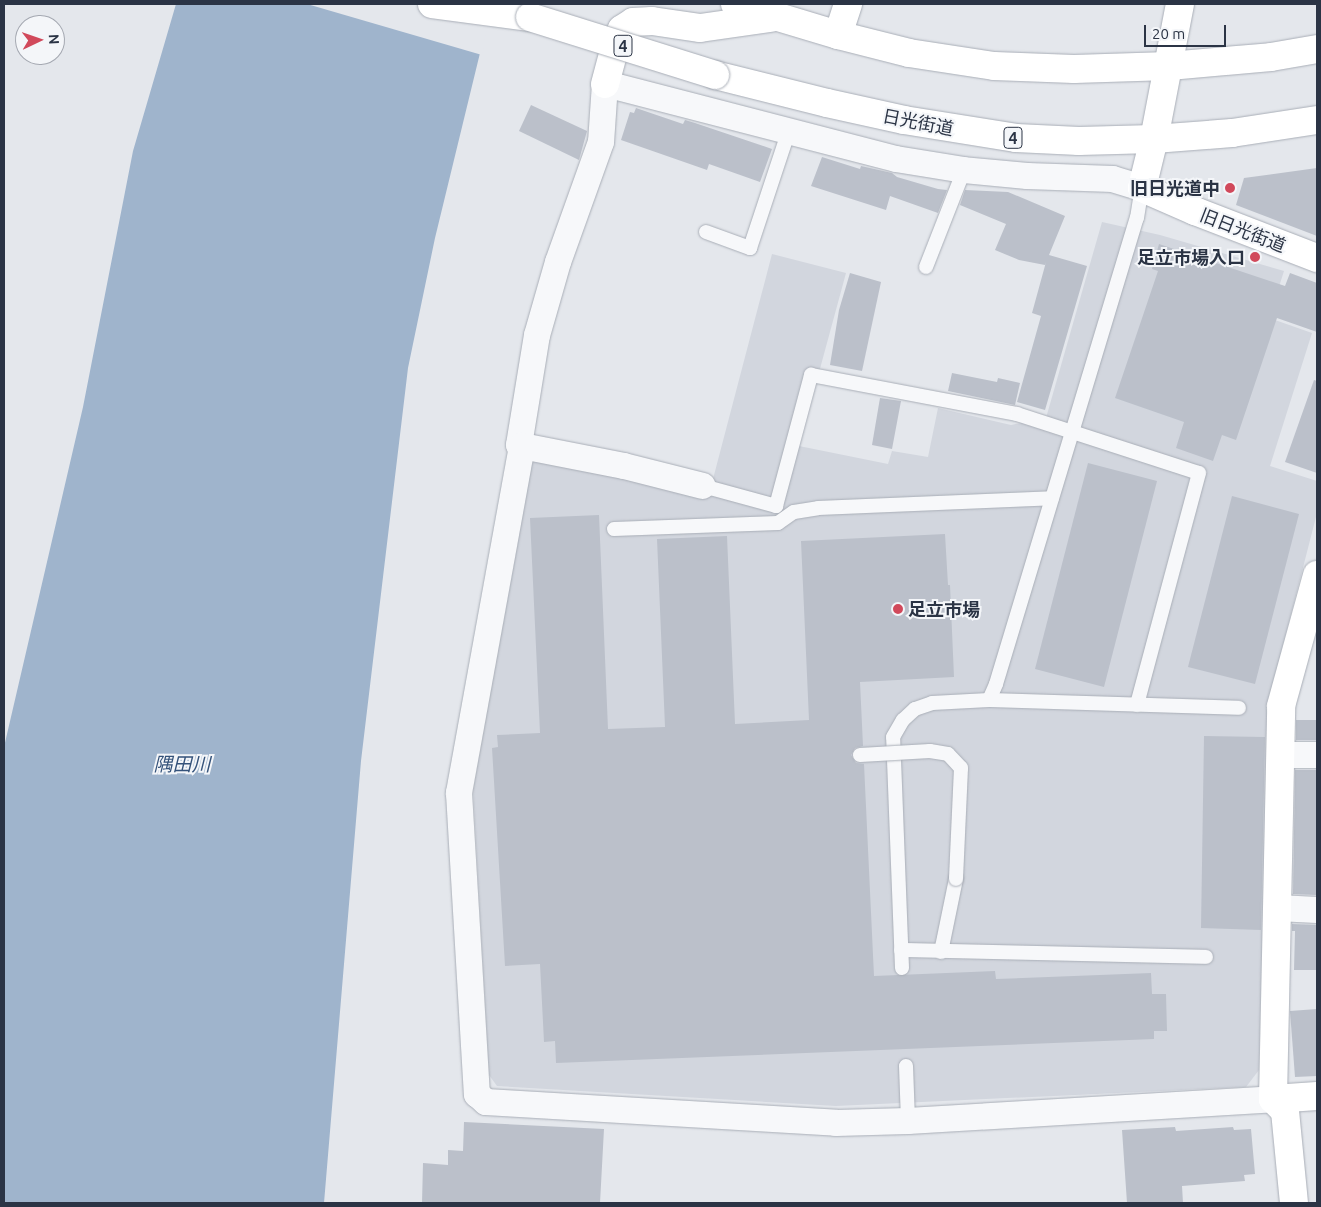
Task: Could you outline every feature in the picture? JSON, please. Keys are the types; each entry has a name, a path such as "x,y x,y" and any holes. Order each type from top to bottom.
{"main road":[{"name":"日光街道","path":"432,4 530,17"},
{"name":"日光街道","path":"493,4 715,75 827,103 960,130 1016,138 1079,141 1154,140 1232,133 1317,120"},
{"path":"735,4 838,35 910,53 994,66 1074,70 1169,66 1271,57 1317,50"},
{"path":"838,35 848,4"},
{"path":"1142,188 1154,140 1180,4"},
{"path":"605,84 615,46 622,29 633,22 652,21 700,28 774,17"},
{"name":"旧日光街道","path":"1142,188 1195,211 1317,258"},
{"path":"1294,1203 1284,1111 1273,1099 1281,706 1317,575"},
{"path":"1273,1099 1317,1096"}],"street":[{"path":"1142,188 1113,179 1027,176 964,170 896,159 605,84 601,142 558,262 537,335 519,445 522,446 459,793 477,1094 486,1102 836,1123 908,1122 1273,1099"},
{"path":"522,446 624,466 703,486"},
{"path":"1280,755 1317,755"},
{"path":"1278,908 1317,910"}],"lane":[{"path":"706,232 750,248 789,130"},
{"path":"926,267 964,170"},
{"path":"989,700 996,684 1137,218 1142,188"},
{"path":"776,506 810,375 1017,414 1073,430 1199,473 1137,705"},
{"path":"703,486 794,512"},
{"path":"614,529 778,523 794,512 818,508 1052,498"},
{"path":"902,968 893,737 903,720 915,709 932,703 989,700 1239,708"},
{"path":"860,755 930,751 948,754 961,768 956,879 940,952"},
{"path":"901,950 1206,957"},
{"path":"906,1066 908,1122"}],"shaded area":[{"name":"足立市場","path":"1102,222 1160,235 1284,271 1269,318 1312,333 1270,466 1317,481 1317,513 1268,704 1259,1070 1246,1087 836,1106 497,1086 489,1075 473,789 530,464 537,459 637,479 708,498 772,254 846,273 799,446 888,464 892,451 928,457 938,408 1011,425 1046,418"}],"water":[{"name":"隅田川","path":"176,4 488,4 480,53 435,238 408,368 361,761 324,1203 4,1203 4,747 83,407 133,151"}],"pier":[{"path":"307,4 491,4 482,55"}],"building":[{"path":"531,105 587,131 579,160 519,131"},
{"path":"636,108 683,124 685,120 695,123 772,149 760,182 709,164 707,170 621,140 630,112 634,113"},
{"path":"822,157 860,169 861,166 892,173 897,177 947,190 938,213 890,196 886,210 811,186"},
{"path":"1317,168 1317,236 1236,205 1244,178"},
{"path":"965,190 1008,192 1065,216 1049,255 1087,266 1045,410 1017,402 1041,316 1032,313 1046,262 1045,265 1019,260 995,250 1006,224 960,205"},
{"path":"1159,244 1285,286 1290,273 1317,283 1317,332 1277,318 1236,440 1222,435 1213,461 1176,448 1184,422 1115,398 1158,271 1152,269"},
{"path":"850,273 881,282 862,371 830,365 839,310"},
{"path":"952,373 997,382 998,378 1020,383 1015,405 948,391"},
{"path":"1314,380 1317,381 1317,473 1285,462"},
{"path":"880,398 901,401 892,449 872,445"},
{"path":"1088,463 1157,481 1104,687 1035,669"},
{"path":"1232,496 1299,514 1255,684 1188,667"},
{"path":"599,515 608,729 665,727 657,539 727,536 735,724 809,720 801,541 945,534 948,585 950,585 954,677 860,682 863,746 855,748 851,755 856,763 864,764 874,976 995,971 996,979 1151,973 1152,994 1166,994 1167,1031 1154,1031 1154,1039 556,1063 555,1041 544,1042 540,964 505,966 492,748 498,747 497,735 540,733 530,518"},
{"path":"1296,720 1317,720 1317,740 1296,740"},
{"path":"1204,736 1265,737 1261,930 1201,928"},
{"path":"1295,770 1317,770 1317,895 1293,894"},
{"path":"1292,924 1317,925 1317,970 1294,970 1295,931 1292,931"},
{"path":"1317,1009 1317,1076 1295,1077 1290,1011"},
{"path":"464,1122 604,1129 600,1203 422,1203 423,1163 448,1165 448,1150 463,1151"},
{"path":"1175,1127 1176,1131 1233,1127 1234,1130 1251,1129 1255,1174 1244,1175 1245,1181 1182,1186 1183,1203 1127,1203 1122,1130"}],"place":[{"name":"旧日光道中","path":"1230,188"},
{"name":"足立市場入口","path":"1255,257"},
{"name":"足立市場","path":"898,609"}]}
